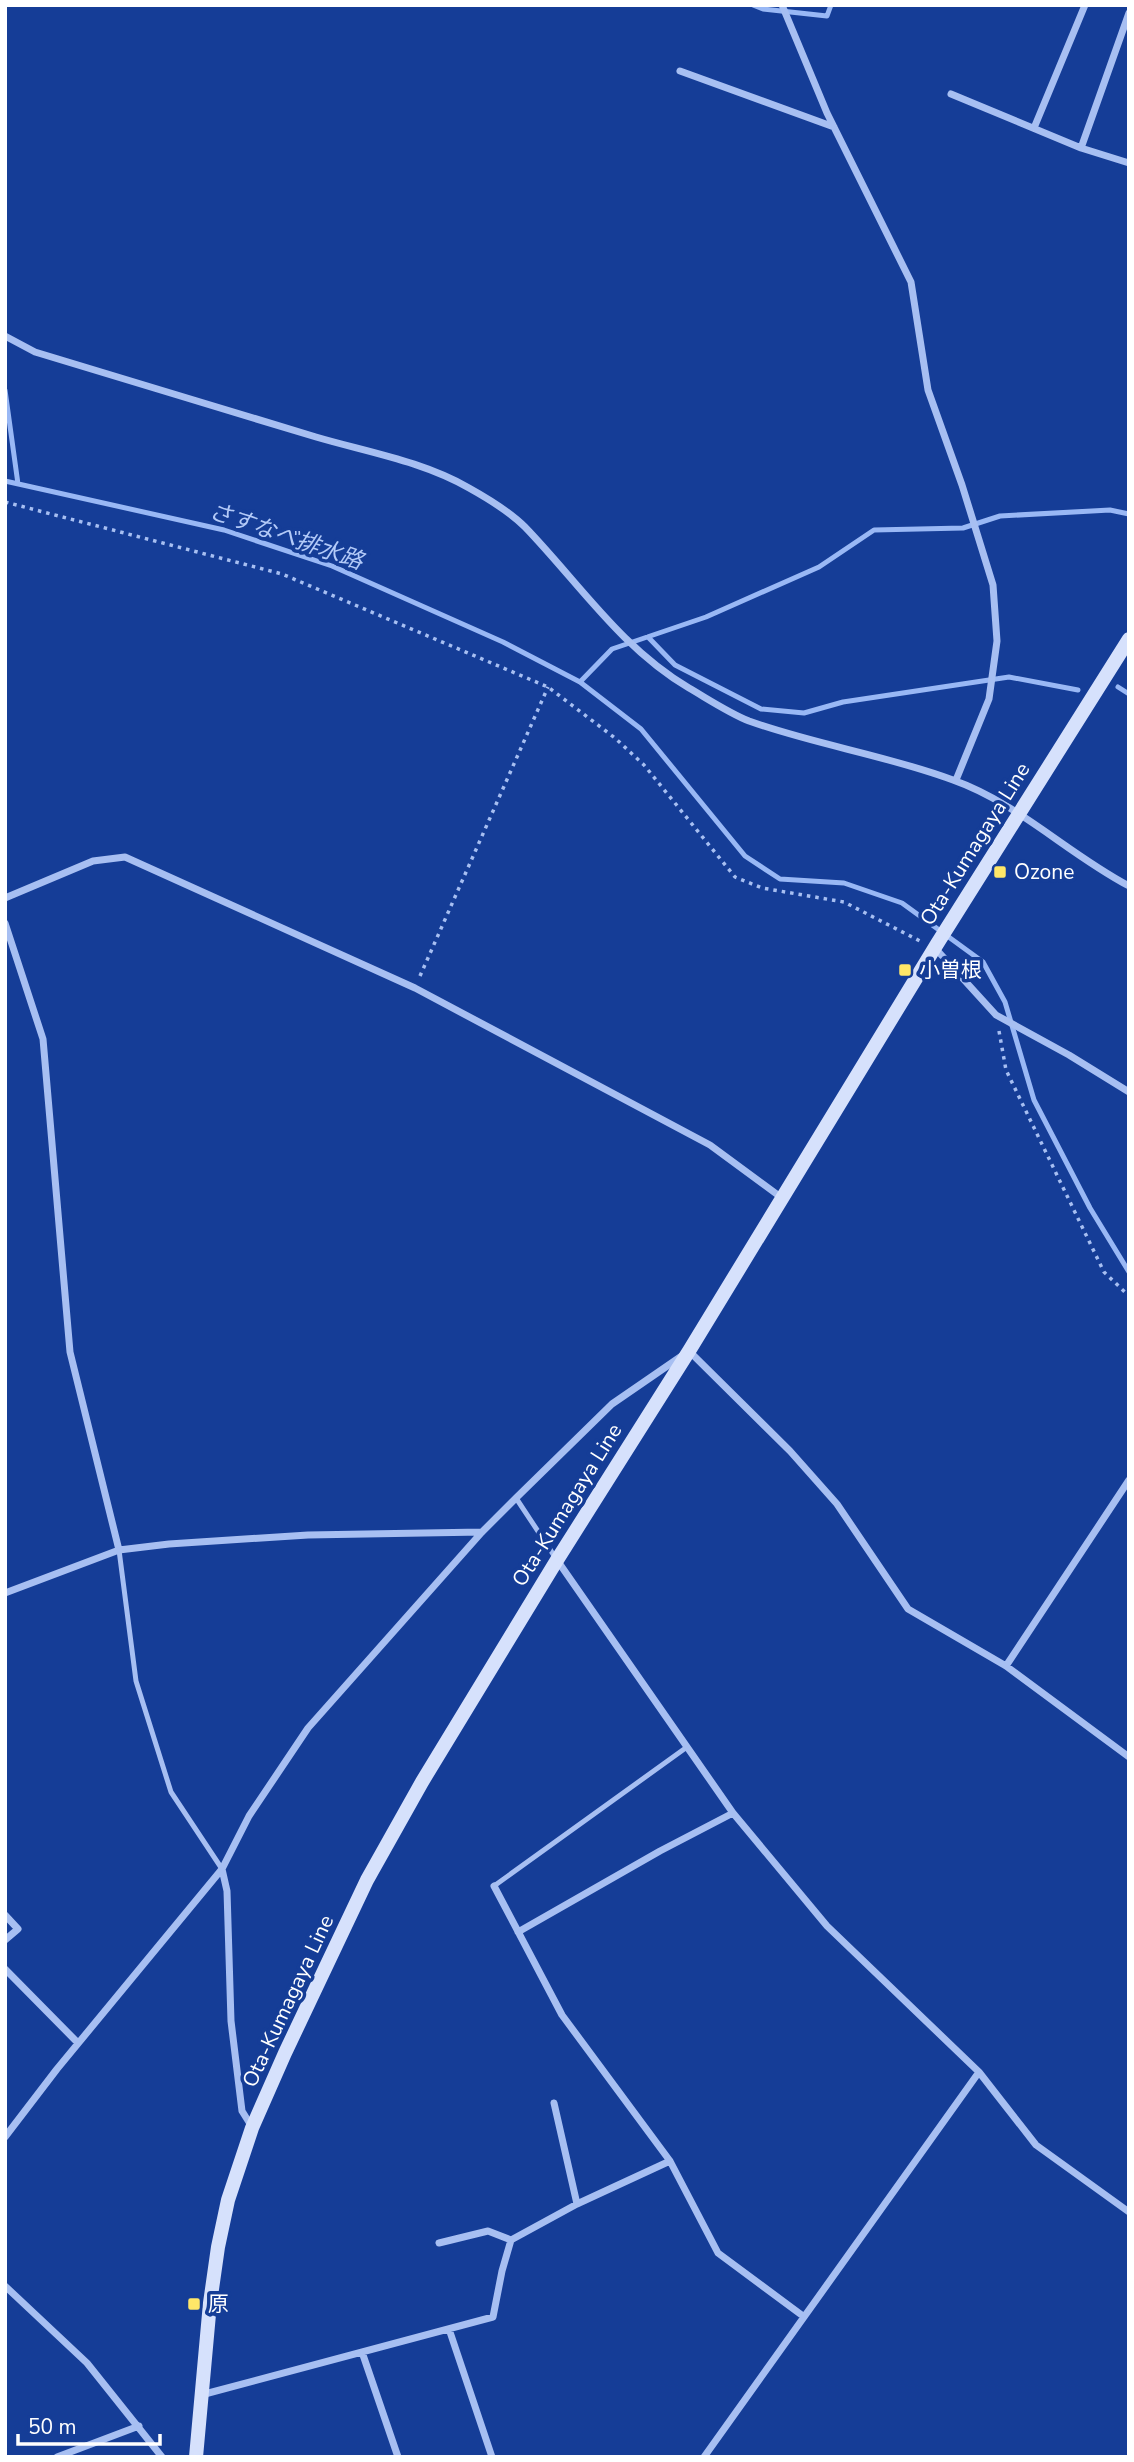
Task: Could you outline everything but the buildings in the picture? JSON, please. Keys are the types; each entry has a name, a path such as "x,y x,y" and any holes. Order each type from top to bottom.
{"main road":[{"name":"Ota-Kumagaya Line","path":"196,2457 200,2396 218,2247 228,2200 252,2128 367,1880 422,1782 557,1560 1129,639"}],"street":[{"path":"782,5 834,127 911,282 928,390 971,512 993,585 997,641 989,699 956,780"},
{"path":"1034,128 1085,5"},
{"path":"1081,148 1129,13"},
{"path":"680,71 834,127"},
{"path":"951,94 1081,148 1129,163"},
{"path":"5,337 35,352 415,464 468,487 523,525 606,620 641,652 687,687 746,720 956,780 1020,813 1105,873 1129,886"},
{"path":"5,898 93,862 125,857 415,988 710,1145 782,1199"},
{"path":"5,923 43,1039 70,1352 119,1550"},
{"path":"936,946 996,1015 1129,1092"},
{"path":"5,2137 78,2043 222,1869 249,1816 308,1728 482,1532 516,1498 612,1404 689,1351 789,1451 837,1504 908,1609 1006,1666 1129,1757"},
{"path":"1006,1666 1129,1480"},
{"path":"5,1593 119,1550 308,1535 482,1532"},
{"path":"557,1560 733,1813 827,1926 979,2072 1036,2145 1129,2213"},
{"path":"519,1932 660,1851 733,1813"},
{"path":"222,1869 227,1891 231,2021 242,2111 252,2128"},
{"path":"494,1886 562,2015 670,2161 718,2253 803,2316"},
{"path":"5,1915 18,1929 5,1940"},
{"path":"5,1969 78,2043"},
{"path":"704,2457 979,2072"},
{"path":"554,2103 577,2204"},
{"path":"200,2396 493,2317 512,2240 577,2204 670,2161"},
{"path":"439,2243 488,2231 512,2240"},
{"path":"5,2286 87,2363 162,2457"},
{"path":"449,2329 492,2457"},
{"path":"362,2352 398,2457"},
{"path":"57,2457 138,2426"}],"lane":[{"path":"516,1498 557,1560"},
{"path":"119,1550 136,1681 170,1792 222,1869"},
{"path":"494,1886 687,1747"}],"path":[{"path":"5,502 282,574 548,687 615,738 644,765 735,877 762,888 844,902 936,946"},
{"path":"415,988 548,687"},
{"path":"996,1015 1006,1070 1104,1272 1129,1296"}],"waterway":[{"path":"753,5 763,9 827,16 831,5"},
{"path":"5,390 18,484"},
{"name":"さすなべ排水路","path":"5,481 224,530 332,566 503,642 580,682 641,729 745,856 780,879 844,883 902,903 983,962 1005,1002 1034,1100 1090,1208 1129,1272"},
{"path":"580,682 612,649 706,617 819,567 874,530 963,528 1000,516 1110,510 1129,514"},
{"path":"648,637 675,665 761,709 804,713 843,702 1009,677 1078,690"},
{"path":"1118,687 1129,694"}],"place":[{"name":"Ozone","path":"1000,872"},
{"name":"小曽根","path":"905,970"},
{"name":"原","path":"194,2304"}]}
